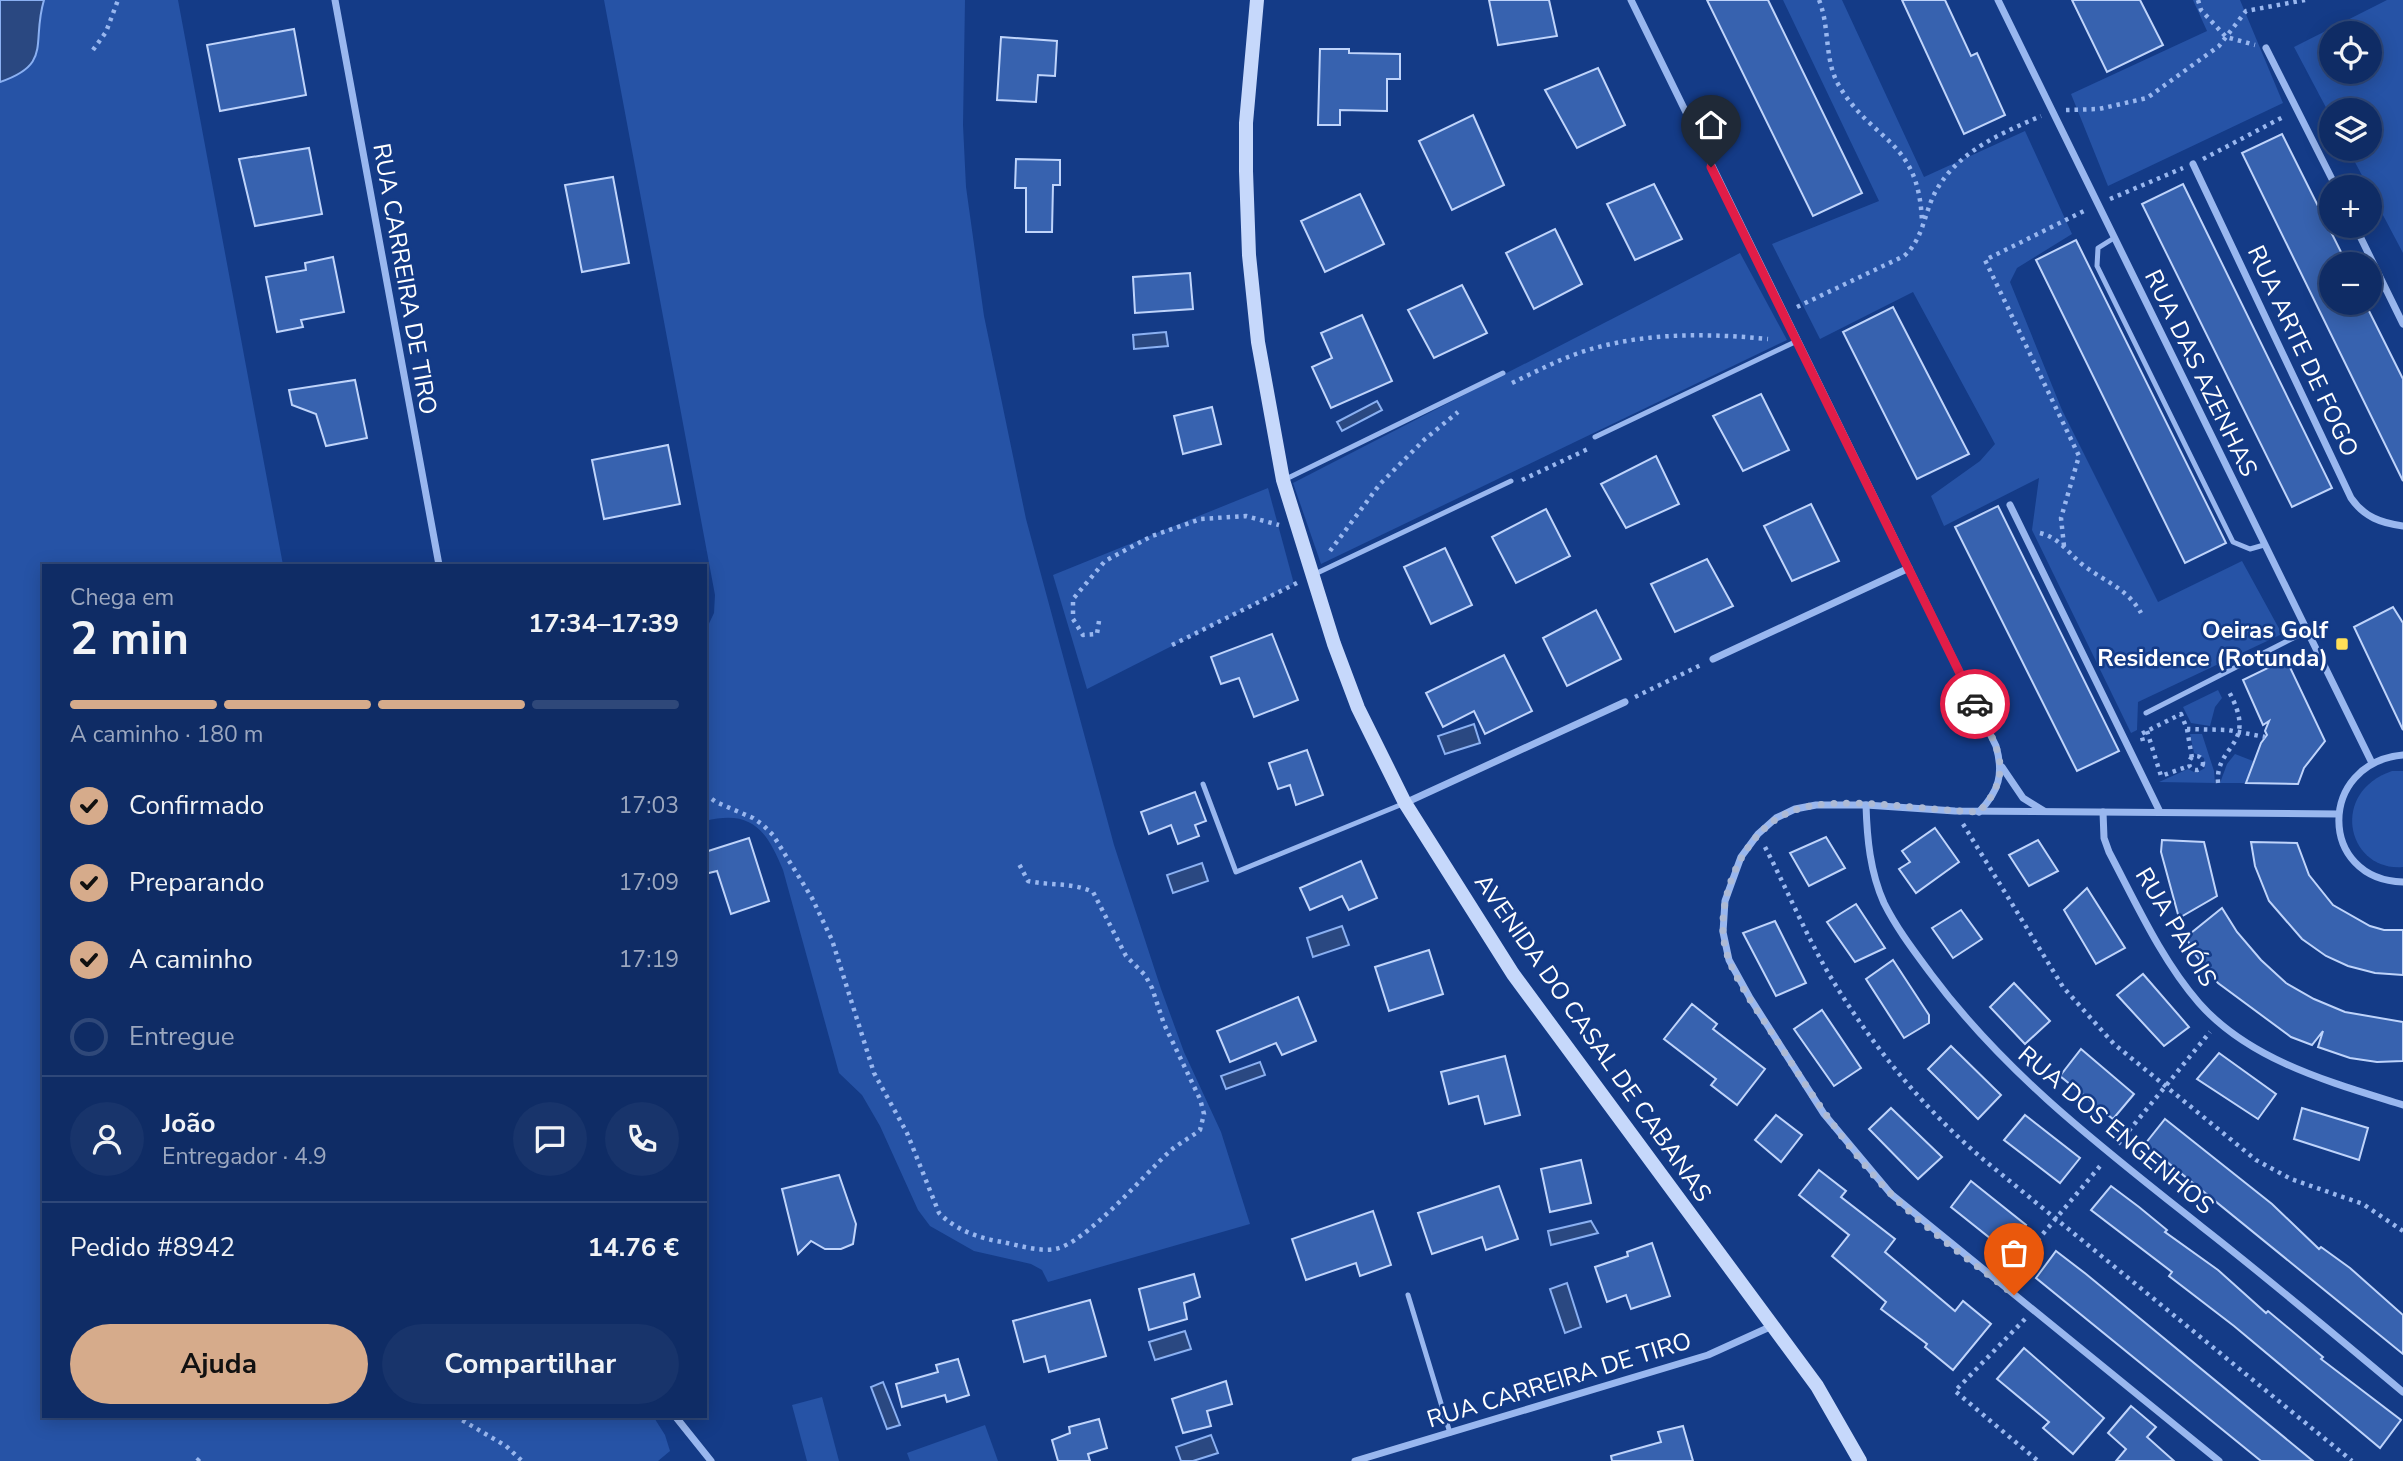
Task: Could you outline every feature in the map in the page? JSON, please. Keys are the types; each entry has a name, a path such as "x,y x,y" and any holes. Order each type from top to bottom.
{"street":[{"name":"RUA CARREIRA DE TIRO","path":"335,0 439,564"},
{"name":"AVENIDA DO CASAL DE CABANAS","path":"1257,0 1246,123 1248,256 1258,342 1283,480 1312,576 1358,708 1383,764 1405,803 1513,974 1817,1386 1860,1461"},
{"path":"1631,0 1996,746 2002,767 2024,798 2045,812"},
{"name":"RUA DAS AZENHAS","path":"1998,0 2372,762"},
{"path":"2266,48 2330,175"},
{"name":"RUA ARTE DE FOGO","path":"2193,164 2351,498 2359,511 2371,518 2403,526"},
{"path":"2361,238 2403,324"},
{"path":"2010,505 2160,812"},
{"path":"1713,659 1909,568"},
{"path":"1405,803 1625,702"},
{"path":"2403,755 2372,762 2358,773 2345,789 2338,814 2339,830 2352,859 2377,878 2403,882"},
{"path":"1979,812 1993,793 2002,767"},
{"path":"2219,1461 1891,1194 1824,1114 1750,998 1728,960 1723,914 1730,883 1741,857 1758,834 1776,818 1816,805 1866,805 1979,812 2338,814"},
{"name":"RUA DOS ENGENHOS","path":"1866,805 1868,850 1883,901 1898,930 1968,1022 2002,1059 2071,1122 2266,1277 2403,1392"},
{"name":"RUA PAIÓIS","path":"2103,812 2104,838 2109,852 2157,940 2201,1005 2248,1043 2276,1059 2403,1105"},
{"name":"RUA CARREIRA DE TIRO","path":"1355,1461 1708,1355 1772,1326"},
{"path":"677,1418 711,1461"}],"lane":[{"path":"2114,238 2098,248 2097,266 2233,542 2250,549 2264,545"},
{"path":"1595,437 1797,341"},
{"path":"1283,480 1503,373"},
{"path":"1312,576 1511,481"},
{"path":"2146,713 2307,631"},
{"path":"1203,784 1236,872 1405,803"},
{"path":"1408,1295 1450,1433"}],"path":[{"path":"93,50 106,32 118,0"},
{"path":"1819,0 1825,14 1832,70 1839,85 1859,111 1904,155 1918,186 1923,226"},
{"path":"2198,0 2202,10 2226,37 2266,48"},
{"path":"1783,313 1904,256 1912,249 1937,189 1963,159 1987,140 2053,111 2099,109 2147,98 2219,46 2246,11 2305,0"},
{"path":"2064,546 2061,518 2079,456 1985,260 2098,204"},
{"path":"1509,384 1578,353 1634,340 1712,334 1797,341"},
{"path":"1172,645 1312,576 1380,484 1425,439 1460,411"},
{"path":"1511,481 1521,481 1591,447 1595,437"},
{"path":"1099,621 1097,634 1083,635 1073,619 1073,599 1105,561 1152,536 1201,519 1246,516 1297,529"},
{"path":"2022,529 2052,536 2081,564 2118,585 2141,613"},
{"path":"1625,702 1690,670"},
{"path":"2218,783 2220,763 2236,743 2239,733 2238,707 2228,690"},
{"path":"2144,747 2141,734 2147,731 2181,714 2187,729 2192,758 2189,765 2161,776 2147,731"},
{"path":"2187,729 2265,737"},
{"path":"2189,765 2196,770 2203,765 2201,758 2192,758"},
{"path":"707,795 753,818 773,835 812,898 832,940 874,1073 907,1133 939,1213 955,1226 980,1237 1054,1250 1072,1241 1121,1201 1169,1152 1200,1130 1204,1114 1200,1099 1164,1024 1152,988 1145,975 1126,956 1093,892 1060,883 1041,884 1028,881 1018,862"},
{"path":"1955,811 2063,987 2114,1044 2256,1160 2291,1179 2362,1204 2403,1231"},
{"path":"1758,834 1833,980 1884,1057 1936,1115 1984,1160 2352,1461"},
{"path":"2033,1310 1955,1391 2038,1461"},
{"path":"458,1418 506,1446 522,1461"}],"shaded area":[{"path":"0,0 178,0 283,564 42,564 42,1418 654,1418 665,1435 670,1451 658,1461 0,1461"},
{"path":"0,0 44,0 34,59 17,75 0,82"},
{"path":"604,0 965,0 963,125 966,187 984,316 1026,519 1114,845 1161,989 1184,1052 1221,1132 1250,1224 1048,1282 1042,1270 1031,1264 974,1251 930,1226 918,1210 880,1126 862,1095 839,1073 783,870 771,844 756,826 746,821 735,818 707,821 707,628 714,613 715,595"},
{"path":"1783,0 1842,0 1924,177 2025,131 2072,234 2017,268 2010,282 2062,410 2158,602 2242,561 2282,634 2138,702 2137,730 2131,733 2032,530 2039,478 1944,526 1931,496 1980,461 1995,444 1913,292 1820,339 1772,244 1879,201"},
{"path":"2193,0 2240,0 2283,103 2108,186 2071,94 2207,31"},
{"path":"2387,0 2403,0 2403,253 2382,213 2382,175 2362,175 2354,161 2382,161 2382,98 2321,98 2294,47 2319,34 2319,84 2382,84 2382,21 2345,21"},
{"path":"1740,253 1787,340 1321,564 1293,483"},
{"path":"1166,332 1168,346 1134,349 1133,335"},
{"path":"1377,401 1382,410 1342,431 1337,422"},
{"path":"1268,488 1294,584 1087,689 1053,575"},
{"path":"2218,690 2222,698 2215,707 2210,726 2191,723 2183,707"},
{"path":"1474,724 1480,743 1445,754 1438,736"},
{"path":"2190,734 2202,734 2214,771 2215,783 2159,782 2188,769 2196,773 2205,768 2204,758 2194,753"},
{"path":"2235,754 2253,761 2246,783 2220,783 2227,764"},
{"path":"2392,771 2403,771 2403,867 2384,865 2369,857 2358,845 2353,829 2353,812 2359,796 2372,782"},
{"path":"1202,863 1208,881 1173,893 1167,875"},
{"path":"1342,926 1349,945 1313,957 1307,938"},
{"path":"1260,1062 1265,1075 1226,1089 1221,1076"},
{"path":"1591,1221 1598,1233 1551,1245 1548,1231"},
{"path":"1567,1283 1581,1327 1565,1333 1550,1289"},
{"path":"1185,1331 1191,1349 1155,1360 1149,1342"},
{"path":"883,1382 900,1425 887,1429 871,1387"},
{"path":"822,1397 839,1461 807,1461 792,1405"},
{"path":"985,1425 998,1461 910,1461 907,1453"},
{"path":"1211,1435 1218,1453 1193,1461 1181,1461 1176,1447"}],"building":[{"path":"1489,0 1549,0 1557,36 1498,45"},
{"path":"1707,0 1768,0 1862,193 1813,216"},
{"path":"1902,0 1945,0 1971,56 1977,53 2005,115 1964,134"},
{"path":"2072,0 2140,0 2163,45 2107,72"},
{"path":"294,29 306,95 220,111 207,45"},
{"path":"1001,37 1057,41 1055,76 1038,75 1036,102 997,100"},
{"path":"1320,49 1349,49 1349,53 1400,54 1400,79 1387,79 1387,111 1340,110 1340,125 1318,125"},
{"path":"1598,68 1625,125 1577,148 1545,90"},
{"path":"1473,115 1504,185 1452,210 1419,141"},
{"path":"2282,134 2319,208 2319,238 2334,238 2341,252 2319,252 2319,310 2242,153"},
{"path":"309,148 322,214 255,226 239,159"},
{"path":"1016,159 1060,160 1060,185 1053,185 1052,232 1026,232 1026,188 1015,188"},
{"path":"613,177 629,263 582,272 565,185"},
{"path":"1654,184 1682,239 1635,260 1607,204"},
{"path":"2183,184 2332,488 2292,507 2142,204"},
{"path":"1360,194 1384,244 1325,272 1301,221"},
{"path":"1555,229 1582,284 1534,309 1506,253"},
{"path":"2076,240 2226,543 2185,563 2036,260"},
{"path":"333,257 344,312 301,320 303,327 277,332 266,277 306,270 305,263"},
{"path":"1190,273 1193,309 1135,313 1133,277"},
{"path":"1462,285 1487,333 1434,358 1408,310"},
{"path":"1893,307 1969,454 1917,479 1843,332"},
{"path":"1362,315 1392,381 1331,408 1312,367 1332,358 1321,333"},
{"path":"2322,315 2371,315 2403,379 2403,481"},
{"path":"355,380 367,438 326,446 316,414 292,405 289,390"},
{"path":"1761,394 1789,450 1743,471 1713,416"},
{"path":"1212,407 1221,444 1183,454 1174,416"},
{"path":"668,445 680,504 604,519 592,460"},
{"path":"1656,456 1679,504 1626,528 1601,484"},
{"path":"1811,504 1839,561 1792,581 1764,526"},
{"path":"1998,506 2119,751 2077,771 1955,527"},
{"path":"1546,509 1570,556 1516,583 1492,537"},
{"path":"1445,548 1472,605 1431,624 1404,567"},
{"path":"1707,559 1733,606 1675,632 1651,584"},
{"path":"2393,607 2403,623 2403,730 2354,627"},
{"path":"1596,610 1621,659 1567,686 1543,638"},
{"path":"1272,634 1298,700 1254,717 1239,678 1221,684 1211,657"},
{"path":"1504,655 1532,711 1485,734 1474,711 1443,727 1426,693"},
{"path":"2286,659 2325,741 2304,768 2298,784 2246,783 2261,743 2267,735 2265,731 2269,721 2263,725 2243,680"},
{"path":"1307,750 1323,795 1296,805 1290,785 1278,789 1269,763"},
{"path":"1195,792 1206,821 1195,825 1199,836 1178,844 1171,825 1149,834 1141,812"},
{"path":"1935,828 1959,862 1916,893 1899,869 1910,862 1902,851"},
{"path":"1826,837 1845,868 1809,886 1790,853"},
{"path":"749,838 769,901 731,914 717,871 707,874 707,851"},
{"path":"2038,840 2058,871 2029,886 2009,855"},
{"path":"2162,840 2204,842 2217,896 2179,918 2161,852"},
{"path":"2251,842 2297,843 2309,875 2333,905 2370,926 2384,930 2403,930 2403,975 2375,973 2348,966 2326,956 2302,939 2269,901 2255,866"},
{"path":"1361,861 1377,898 1349,910 1342,896 1310,910 1300,888"},
{"path":"2087,888 2125,948 2096,964 2064,910"},
{"path":"1856,904 1885,948 1855,962 1827,922"},
{"path":"2222,908 2237,932 2286,983 2345,1012 2403,1022 2403,1061 2377,1062 2350,1058 2318,1047 2323,1031 2312,1045 2291,1037 2218,983 2194,953 2186,937"},
{"path":"1961,910 1982,939 1953,958 1932,928"},
{"path":"1775,921 1806,983 1776,996 1743,933"},
{"path":"1429,950 1443,994 1389,1011 1375,967"},
{"path":"1893,960 1929,1015 1929,1023 1904,1038 1866,979"},
{"path":"2143,974 2189,1027 2164,1046 2117,995"},
{"path":"2014,983 2050,1021 2025,1044 1990,1007"},
{"path":"1298,997 1316,1041 1282,1055 1276,1043 1230,1062 1217,1031"},
{"path":"1692,1004 1717,1024 1713,1029 1765,1069 1737,1105 1711,1085 1716,1079 1664,1039"},
{"path":"1822,1010 1861,1068 1834,1086 1794,1029"},
{"path":"1951,1046 2001,1095 1978,1119 1928,1069"},
{"path":"2081,1049 2134,1094 2113,1119 2060,1076"},
{"path":"2219,1053 2276,1094 2258,1119 2197,1079"},
{"path":"1505,1056 1520,1115 1485,1124 1478,1096 1449,1104 1441,1072"},
{"path":"1891,1108 1942,1157 1918,1179 1869,1129"},
{"path":"2302,1108 2368,1128 2359,1160 2294,1139"},
{"path":"1776,1115 1802,1135 1781,1162 1755,1140"},
{"path":"2025,1115 2080,1158 2060,1183 2004,1140"},
{"path":"2165,1119 2272,1204 2319,1249 2321,1247 2350,1268 2403,1315 2403,1354 2145,1144"},
{"path":"1581,1160 1591,1203 1550,1212 1541,1169"},
{"path":"1819,1170 1846,1191 1841,1197 1895,1239 1885,1252 1955,1311 1963,1301 1991,1324 1953,1370 1925,1347 1927,1344 1881,1309 1886,1302 1832,1256 1849,1235 1799,1195"},
{"path":"839,1175 856,1224 853,1244 841,1249 825,1249 811,1241 798,1254 782,1189"},
{"path":"1971,1181 2026,1225 2005,1250 1951,1207"},
{"path":"1499,1186 1518,1239 1486,1250 1482,1237 1432,1254 1418,1213"},
{"path":"2111,1186 2167,1230 2165,1232 2218,1270 2266,1313 2268,1311 2323,1357 2321,1359 2401,1420 2380,1448 2234,1326 2169,1276 2172,1272 2091,1210"},
{"path":"1373,1211 1391,1265 1360,1276 1356,1263 1306,1280 1292,1239"},
{"path":"1652,1243 1670,1296 1631,1309 1626,1295 1607,1302 1595,1267 1628,1256 1627,1252"},
{"path":"2056,1251 2313,1461 2261,1461 2036,1278"},
{"path":"1194,1274 1200,1297 1184,1303 1187,1319 1149,1330 1139,1289"},
{"path":"1090,1300 1106,1356 1049,1372 1045,1356 1024,1362 1013,1321"},
{"path":"2024,1348 2104,1418 2073,1454 2043,1428 2049,1422 1997,1379"},
{"path":"958,1359 969,1395 947,1402 945,1395 902,1407 896,1384 938,1372 936,1365"},
{"path":"1226,1381 1232,1404 1207,1411 1211,1426 1183,1433 1172,1399"},
{"path":"2131,1406 2156,1427 2147,1437 2174,1461 2116,1461 2126,1449 2108,1433"},
{"path":"1099,1419 1107,1448 1088,1454 1090,1461 1058,1461 1052,1440 1070,1433 1069,1427"},
{"path":"1683,1426 1693,1461 1612,1461 1611,1456 1661,1442 1658,1432"}],"way so far":[{"path":"1975,704 1996,746 2002,767 1993,793 1979,812 1866,805 1816,805 1776,818 1758,834 1741,857 1725,901 1723,932 1728,960 1824,1114 1891,1194 2014,1295"}],"place":[{"name":"Oeiras Golf Residence (Rotunda)","path":"2342,644"}],"route":[{"path":"1711,167 1975,704"}]}
